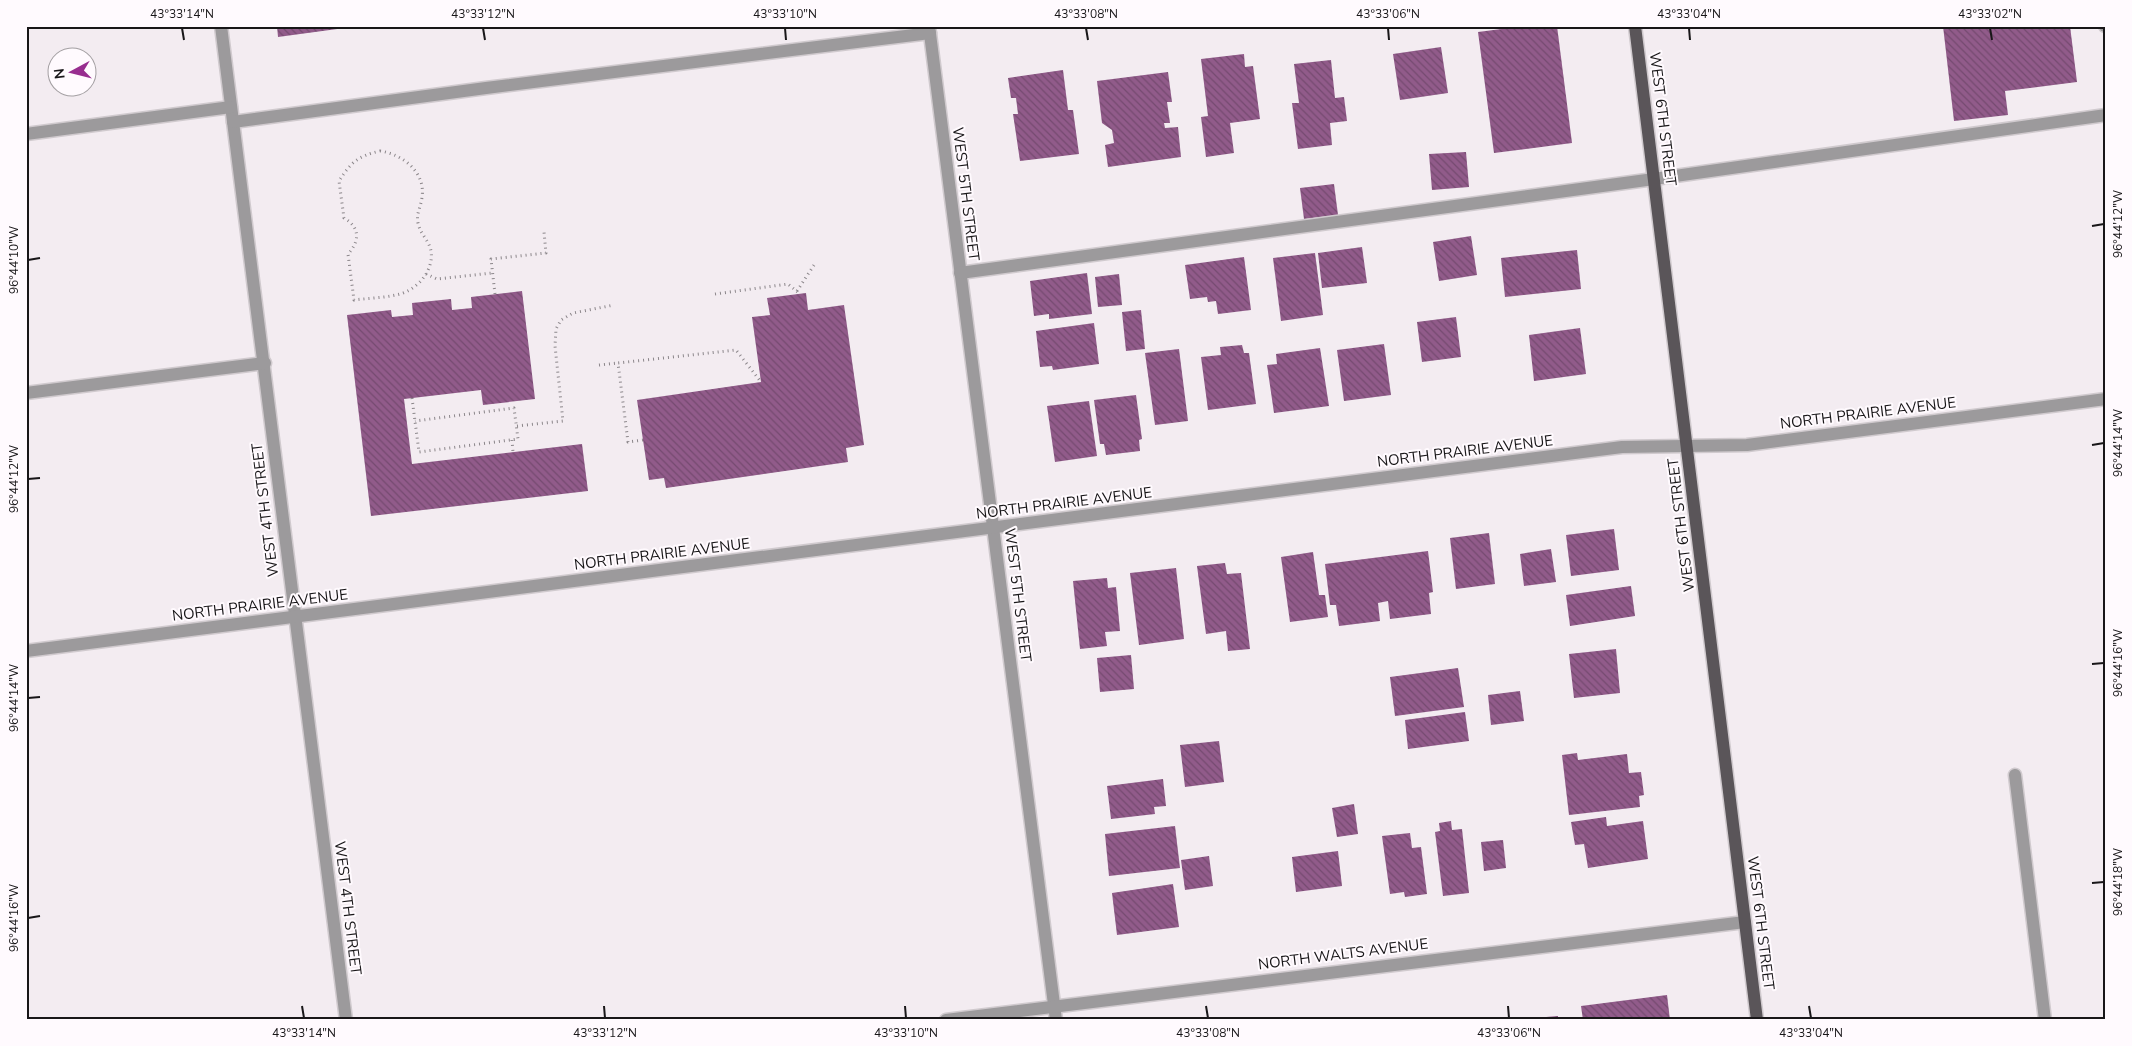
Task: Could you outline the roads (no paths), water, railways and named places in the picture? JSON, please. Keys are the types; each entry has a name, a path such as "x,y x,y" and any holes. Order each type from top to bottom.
{"main road":[{"name":"WEST 6TH STREET","path":"1635,26 1757,1020"}],"street":[{"name":"WEST 4TH STREET","path":"221,26 265,363 294,617 346,1020"},
{"path":"233,122 929,30"},
{"name":"WEST 5TH STREET","path":"929,30 1056,1020"},
{"path":"26,134 231,107"},
{"path":"960,273 1654,179 2106,115"},
{"path":"26,393 265,363"},
{"name":"NORTH PRAIRIE AVENUE","path":"26,651 1622,447 1747,444 2106,399"},
{"path":"2015,775 2045,1020"},
{"name":"NORTH WALTS AVENUE","path":"946,1020 1745,922"}]}
